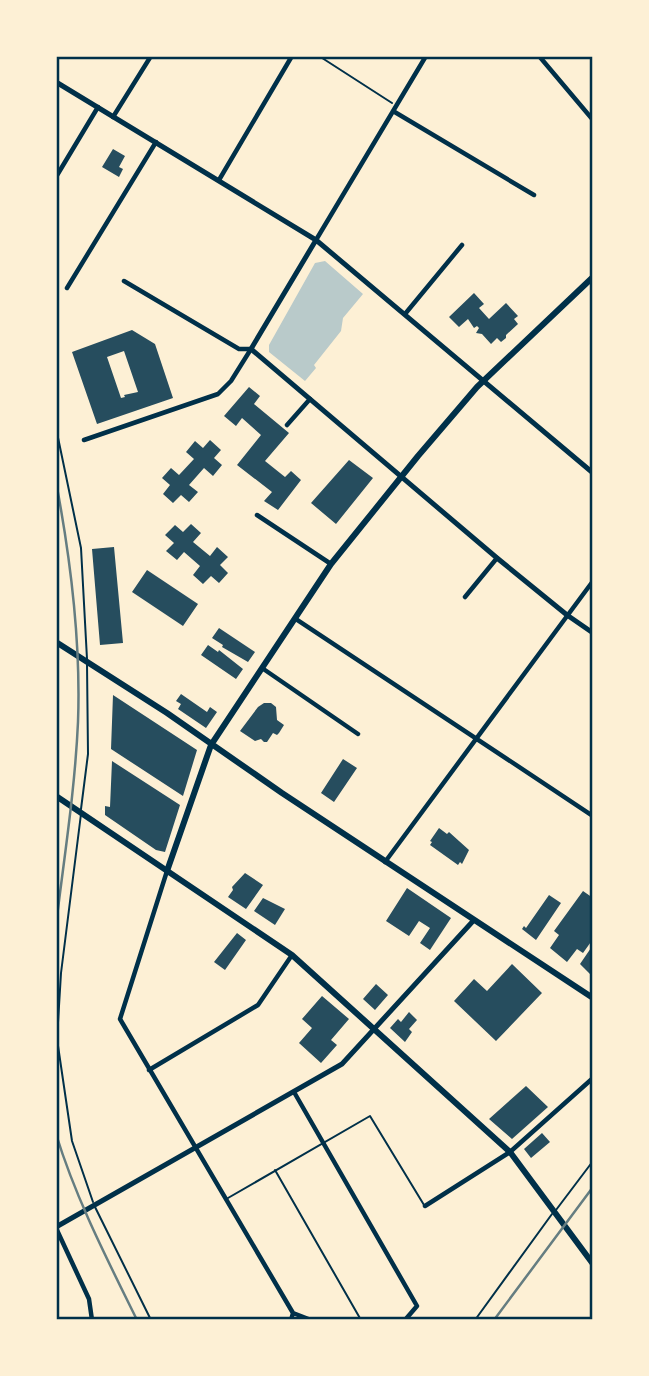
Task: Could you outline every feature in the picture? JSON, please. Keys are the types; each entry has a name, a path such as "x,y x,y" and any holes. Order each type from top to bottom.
{"main road":[{"path":"167,871 211,745 331,564 484,380 593,277"},
{"path":"56,642 167,713 385,862 593,998"},
{"path":"56,796 292,955 510,1152 593,1264"}],"street":[{"path":"113,117 150,56"},
{"path":"219,180 292,56"},
{"path":"84,440 218,394 231,381 426,56"},
{"path":"539,56 593,120"},
{"path":"56,82 316,240 593,472"},
{"path":"56,177 98,107"},
{"path":"393,111 534,195"},
{"path":"67,288 156,142"},
{"path":"405,314 462,245"},
{"path":"124,281 239,349 251,349 498,558 593,633"},
{"path":"287,425 310,399"},
{"path":"257,515 331,564"},
{"path":"465,597 498,558"},
{"path":"385,862 593,581"},
{"path":"296,619 593,816"},
{"path":"262,668 358,734"},
{"path":"167,871 120,1019 293,1313 311,1320"},
{"path":"92,1320 89,1299 56,1227 342,1064 474,920"},
{"path":"149,1070 258,1005 292,955"},
{"path":"425,1206 510,1152 593,1078"},
{"path":"294,1092 417,1306 405,1320"},
{"path":"291,1320 293,1313"}],"lane":[{"path":"56,428 80,548 87,643 88,754 61,972 57,1039 72,1141 91,1199 151,1320"},
{"path":"226,1199 370,1116 425,1206"},
{"path":"475,1320 593,1160"},
{"path":"275,1170 361,1320"}],"path":[{"path":"319,56 397,105"}],"shaded area":[{"path":"325,261 363,294 343,318 341,331 305,381 269,352 269,345 315,263"}],"building":[{"path":"113,149 125,156 119,167 123,169 119,177 102,167"},
{"path":"474,293 484,304 479,308 489,319 506,303 518,316 514,319 518,324 501,342 497,338 491,344 482,334 476,333 479,328 474,328 468,319 459,327 449,317"},
{"path":"132,330 155,344 173,398 97,424 72,352","holes":["124,351 138,392 121,398 107,357"]},
{"path":"249,387 260,396 254,404 289,433 265,461 285,477 291,471 301,480 278,510 264,501 272,492 237,465 261,435 242,418 236,426 224,416"},
{"path":"210,440 221,450 214,458 222,465 213,476 204,468 189,485 198,492 189,502 181,495 173,503 163,494 170,485 162,478 171,468 179,475 194,459 186,452 195,441 203,448"},
{"path":"349,460 373,478 336,524 311,503"},
{"path":"191,524 201,533 193,542 210,556 217,547 228,557 220,565 228,573 219,583 211,576 203,584 193,575 200,566 184,552 177,560 166,551 174,543 165,535 175,525 183,532"},
{"path":"114,547 123,643 100,645 92,549"},
{"path":"147,570 198,604 183,626 132,592"},
{"path":"219,628 255,652 248,662 212,638"},
{"path":"208,645 243,669 236,679 201,655"},
{"path":"181,694 207,712 210,707 217,712 206,728 178,709 181,704 176,701"},
{"path":"113,695 197,750 183,796 111,749"},
{"path":"264,703 271,703 276,707 277,720 284,725 277,735 273,733 267,742 261,739 255,741 240,731"},
{"path":"343,759 357,768 334,802 321,793"},
{"path":"112,761 180,805 165,852 156,850 105,815 105,806 110,807"},
{"path":"439,828 447,834 449,832 469,850 462,864 460,862 458,865 430,845"},
{"path":"245,873 263,885 246,909 228,897 232,887"},
{"path":"407,888 451,918 430,950 420,943 430,928 419,921 409,936 386,921"},
{"path":"583,891 593,898 593,939 583,953 577,949 567,962 550,948 559,935 554,931"},
{"path":"549,895 561,903 536,940 522,929 524,926 526,928"},
{"path":"263,898 285,909 275,925 254,911"},
{"path":"237,933 246,940 225,970 214,962"},
{"path":"593,945 593,977 580,964"},
{"path":"512,964 542,993 496,1041 454,1001 474,979 487,991"},
{"path":"376,984 388,995 375,1010 363,999"},
{"path":"322,996 349,1019 331,1040 337,1045 321,1063 299,1043 312,1028 302,1019"},
{"path":"409,1012 417,1020 409,1029 412,1032 405,1042 390,1028 398,1019 401,1022"},
{"path":"526,1086 548,1107 512,1139 489,1119"},
{"path":"542,1133 550,1142 531,1158 524,1149"}],"railway":[{"path":"56,482 74,601 79,692 69,824 56,925"},
{"path":"56,1134 103,1251 137,1320"},
{"path":"494,1320 593,1187"}]}
